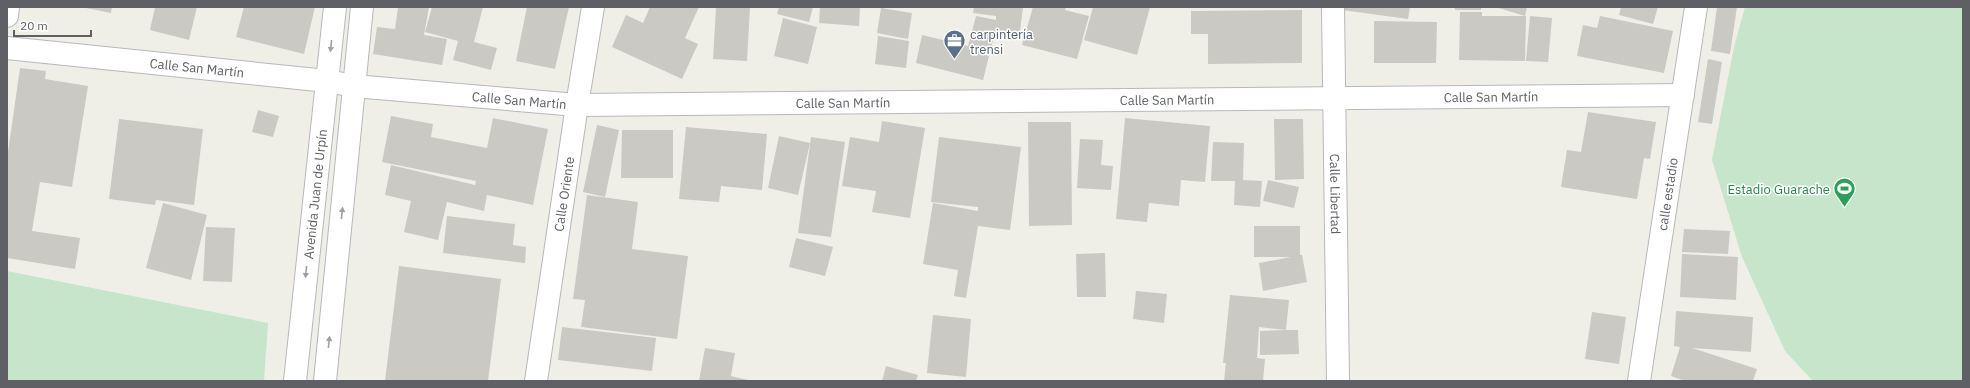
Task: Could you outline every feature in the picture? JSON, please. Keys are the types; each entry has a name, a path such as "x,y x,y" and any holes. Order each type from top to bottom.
{"street":[{"path":"7,16 8,7"},
{"name":"Avenida Juan de Urpín","path":"295,381 335,7"},
{"path":"325,381 362,7"},
{"name":"Calle Oriente","path":"536,381 593,7"},
{"name":"Calle Libertad","path":"1333,7 1338,381"},
{"name":"calle estadio","path":"1639,381 1696,7"},
{"name":"Calle San Martín","path":"7,48 327,81 354,86 577,105 1683,95"}],"green space":[{"name":"Estadio Guarache","path":"1745,7 1963,7 1963,381 1813,381 1785,351 1742,257 1712,160 1734,47"},
{"path":"7,271 268,323 264,381 7,381"}],"building":[{"path":"81,7 112,7 111,13"},
{"path":"155,7 197,7 189,40 150,30"},
{"path":"244,7 315,7 304,54 236,37"},
{"path":"398,7 429,7 424,35 447,39 442,65 373,54 377,27 395,29"},
{"path":"432,7 483,7 474,42 497,48 491,70 453,60 458,41 425,32"},
{"path":"527,7 569,7 555,69 516,61"},
{"path":"650,7 699,7 685,38 698,44 682,79 612,47 626,15 643,23"},
{"path":"716,7 750,7 747,61 713,59"},
{"path":"779,7 813,7 809,22 777,14"},
{"path":"820,7 860,7 859,26 819,23"},
{"path":"974,7 1023,7 1019,39 994,36 983,80 916,63 922,35 968,46 976,16 996,20 996,16 973,13"},
{"path":"1033,7 1066,7 1065,10 1089,16 1077,59 1022,45"},
{"path":"1093,7 1150,7 1137,55 1084,40"},
{"path":"1342,7 1410,7 1408,19 1342,10"},
{"path":"1455,7 1481,7 1481,10 1455,10"},
{"path":"1495,7 1527,7 1525,16"},
{"path":"1621,7 1658,7 1653,24 1619,15"},
{"path":"1717,7 1737,7 1730,54 1711,51"},
{"path":"881,8 912,13 908,39 877,33"},
{"path":"1302,10 1302,63 1208,64 1208,34 1191,34 1191,11"},
{"path":"1460,12 1482,12 1482,16 1526,16 1525,61 1459,60"},
{"path":"1530,16 1552,18 1548,62 1526,61"},
{"path":"1600,16 1673,31 1664,73 1577,56 1583,25 1597,28"},
{"path":"783,18 817,27 808,64 774,56"},
{"path":"1374,21 1437,22 1436,63 1374,63"},
{"path":"878,36 909,41 906,68 875,64"},
{"path":"1708,59 1722,62 1712,124 1698,122"},
{"path":"20,68 46,71 45,79 88,86 72,187 40,182 32,231 80,238 75,269 7,258 7,159"},
{"path":"258,110 279,116 273,137 252,132"},
{"path":"1588,112 1656,122 1650,159 1644,158 1637,199 1561,187 1567,150 1581,152"},
{"path":"391,116 433,124 431,137 487,148 493,118 548,129 533,205 487,195 484,211 447,202 438,240 404,232 411,201 385,195 391,165 475,185 476,181 382,162"},
{"path":"1125,118 1210,126 1205,182 1181,180 1179,206 1149,203 1147,222 1116,219"},
{"path":"119,119 203,129 194,205 156,200 155,205 109,199"},
{"path":"1274,119 1303,119 1304,179 1275,180"},
{"path":"882,121 925,128 910,218 872,212 876,191 842,186 850,137 879,142"},
{"path":"1028,122 1071,122 1072,225 1029,226"},
{"path":"597,125 619,130 605,197 583,192"},
{"path":"686,127 767,134 762,190 721,186 719,202 679,199"},
{"path":"622,130 673,130 673,178 621,178"},
{"path":"779,136 810,143 798,195 768,188"},
{"path":"811,137 845,142 831,237 798,233"},
{"path":"939,137 1021,147 1010,230 978,226 966,298 954,296 958,270 923,264 933,203 978,211 978,207 931,202"},
{"path":"1080,139 1103,140 1101,165 1113,166 1111,190 1077,188"},
{"path":"1213,142 1244,143 1243,180 1262,181 1260,207 1234,205 1235,181 1211,181"},
{"path":"1268,180 1299,187 1294,208 1263,201"},
{"path":"587,195 638,202 632,249 688,256 677,339 581,327 585,300 573,299"},
{"path":"163,203 207,215 191,280 146,268"},
{"path":"447,216 515,224 513,245 526,247 525,263 443,253"},
{"path":"1254,226 1300,226 1300,255 1302,255 1307,282 1263,291 1259,263 1291,257 1254,257"},
{"path":"206,227 235,228 232,282 203,281"},
{"path":"1684,229 1730,231 1728,254 1682,252"},
{"path":"796,238 833,247 825,276 789,267"},
{"path":"1105,253 1106,297 1077,297 1076,254"},
{"path":"1682,254 1738,257 1736,300 1680,297"},
{"path":"399,266 501,279 488,381 385,381"},
{"path":"1136,291 1167,294 1164,323 1133,319"},
{"path":"1230,295 1289,300 1286,330 1259,327 1257,358 1265,359 1263,381 1224,381 1226,363 1223,363"},
{"path":"1676,311 1753,317 1751,352 1692,348 1757,369 1753,381 1685,381 1671,376 1680,347 1674,346"},
{"path":"1592,312 1626,317 1619,364 1585,359"},
{"path":"933,315 971,319 966,377 927,373"},
{"path":"562,327 656,338 652,371 558,360"},
{"path":"1298,330 1299,354 1260,355 1260,331"},
{"path":"705,348 735,353 731,376 752,381 699,381"},
{"path":"886,366 918,375 916,381 882,381"}],"place":[{"name":"carpintería trensi","path":"954,60"},
{"name":"Estadio Guarache","path":"1845,208"}]}
